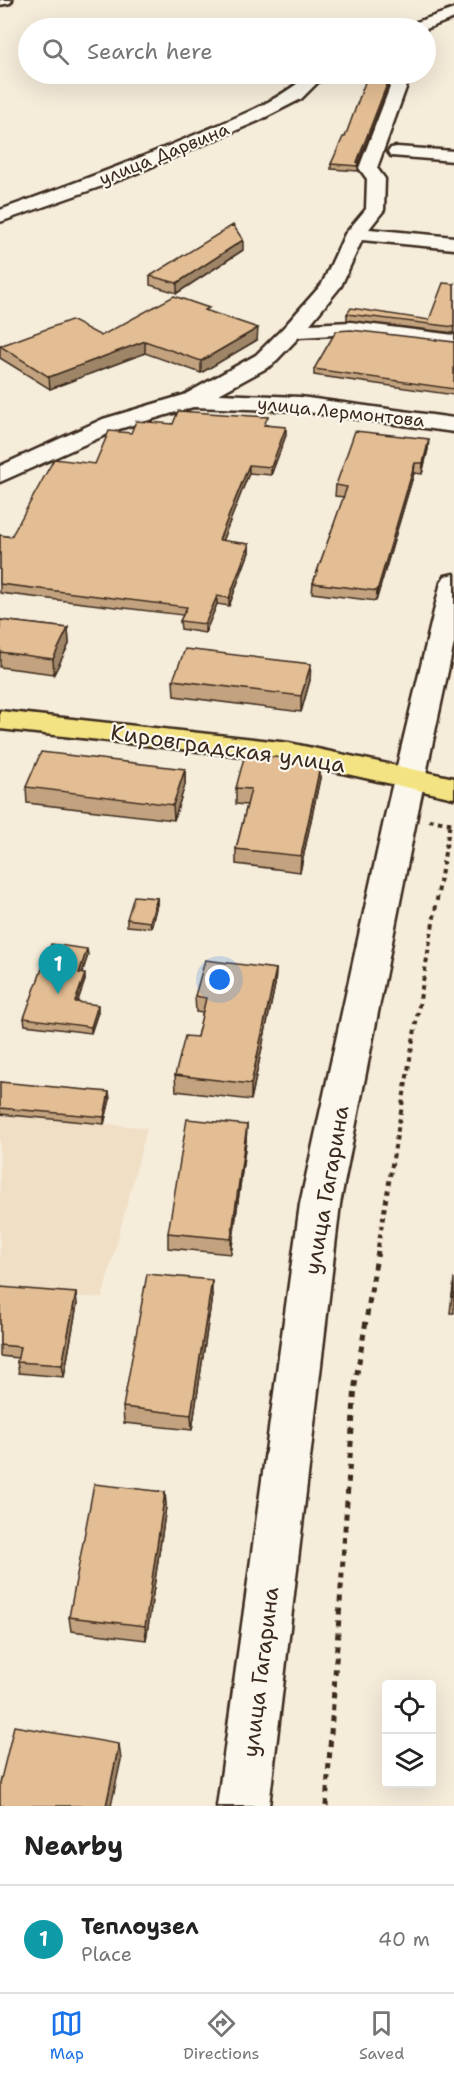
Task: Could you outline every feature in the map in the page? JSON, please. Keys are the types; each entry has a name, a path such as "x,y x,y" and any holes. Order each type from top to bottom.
{"main road":[{"name":"Кировградская улица","path":"0,720 289,752 454,788"}],"street":[{"path":"0,2 5,0"},
{"path":"436,19 454,13"},
{"name":"улица Дарвина","path":"0,216 119,174 252,117 295,95 307,84"},
{"path":"0,475 111,424 192,400 264,360 293,331 331,286 355,234 375,210 376,179 368,168 399,84"},
{"path":"397,152 454,156"},
{"path":"355,234 454,243"},
{"path":"293,331 351,328 454,340"},
{"name":"улица Лермонтова","path":"192,400 300,404 454,425"},
{"name":"улица Гагарина","path":"243,1806 320,1204 410,777 454,582"}],"path":[{"path":"326,1806 355,1386 450,823"}],"shaded area":[{"path":"0,1114 147,1128 102,1298 0,1291"}],"building":[{"path":"364,84 387,84 357,162 358,166 331,164 345,137"},
{"path":"233,225 243,240 177,283 150,276"},
{"path":"443,283 454,284 454,327 347,314 351,308 429,320"},
{"path":"174,296 209,308 205,310 258,328 201,361 145,341 49,377 0,346 71,320 101,336"},
{"path":"351,330 454,342 454,389 314,369 336,331"},
{"path":"178,411 268,417 264,425 286,427 271,467 249,465 219,540 249,544 229,598 217,596 205,624 180,621 187,607 0,584 0,535 11,537 54,459 95,464 109,431 131,433 136,421 173,424"},
{"path":"355,431 429,439 423,463 415,463 377,591 313,583 347,487 336,485"},
{"path":"0,620 68,628 53,659 0,652"},
{"path":"185,649 311,664 301,696 173,680"},
{"path":"41,752 185,769 173,805 26,787"},
{"path":"245,754 321,762 301,856 236,849 251,789 236,788"},
{"path":"134,896 157,898 150,922 127,919"},
{"path":"51,944 87,949 79,973 85,974 75,1002 98,1005 91,1027 24,1018"},
{"path":"205,960 276,969 251,1084 175,1075 185,1036 197,1037 206,998 195,996"},
{"path":"0,1082 109,1092 104,1117 0,1108"},
{"path":"187,1119 247,1125 231,1239 168,1233"},
{"path":"147,1274 212,1280 191,1415 123,1407"},
{"path":"0,1287 76,1293 62,1365 17,1362 20,1347 0,1345"},
{"path":"94,1484 165,1492 145,1626 69,1617"},
{"path":"14,1726 119,1744 106,1806 0,1806 0,1783"}],"place":[{"name":"Теплоузел","path":"58,994"}]}
